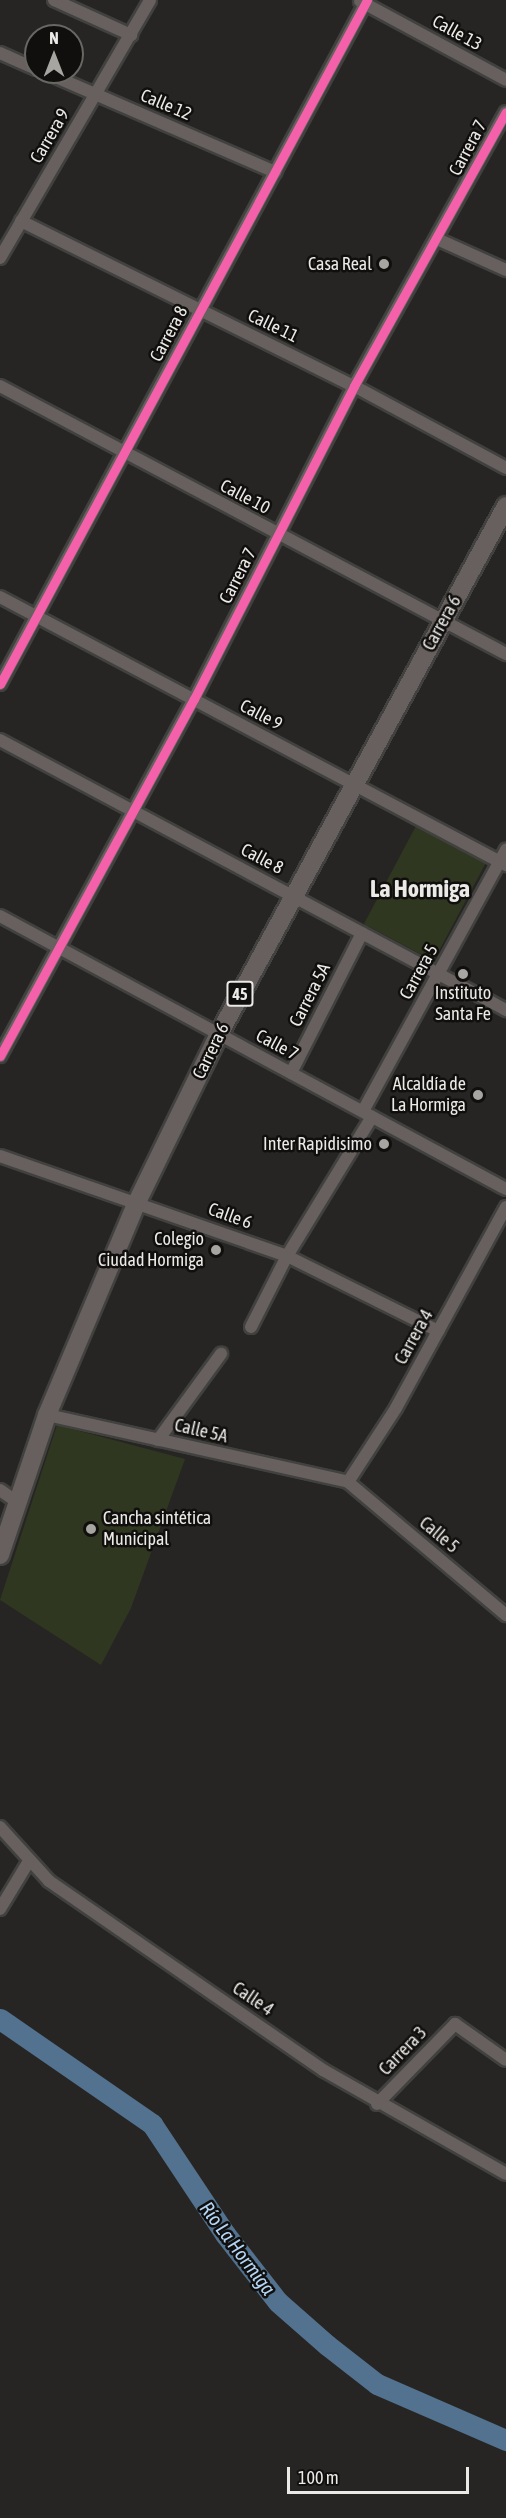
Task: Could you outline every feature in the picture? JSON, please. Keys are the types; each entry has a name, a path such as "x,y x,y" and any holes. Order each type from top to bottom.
{"main road":[{"name":"Carrera 6","path":"0,1555 47,1415 137,1202 219,1034 292,896 506,506"}],"street":[{"path":"54,0 131,35"},
{"name":"Carrera 9","path":"0,258 150,0"},
{"name":"Calle 13","path":"364,1 506,80"},
{"name":"Carrera 8","path":"0,684 364,1"},
{"path":"0,53 24,64"},
{"name":"Calle 12","path":"72,84 274,172"},
{"name":"Carrera 7","path":"0,1056 194,699 354,386 506,112"},
{"name":"Calle 11","path":"21,221 354,386 506,468"},
{"path":"437,239 506,270"},
{"name":"Calle 10","path":"0,386 442,623 506,654"},
{"name":"Calle 9","path":"0,597 353,784 504,859"},
{"name":"Calle 8","path":"0,741 506,1010"},
{"name":"Carrera 5","path":"251,1327 287,1256 368,1114 439,974 504,859"},
{"name":"Calle 7","path":"0,916 506,1189"},
{"name":"Carrera 5A","path":"291,1073 362,933"},
{"name":"Calle 6","path":"0,1156 287,1256 438,1331"},
{"name":"Carrera 4","path":"348,1482 438,1331 506,1206"},
{"path":"158,1440 221,1354"},
{"name":"Calle 5A","path":"47,1415 348,1482"},
{"name":"Calle 5","path":"348,1482 506,1615"},
{"path":"0,1490 17,1502"},
{"name":"Calle 4","path":"0,1827 49,1881 377,2104 506,2174"},
{"path":"0,1909 29,1861"},
{"name":"Carrera 3","path":"377,2104 455,2024 506,2060"}],"green space":[{"path":"416,826 486,863 434,961 364,924"},
{"name":"Cancha sintética Municipal","path":"57,1425 185,1459 131,1608 101,1665 0,1600"}],"waterway":[{"name":"Río La Hormiga","path":"0,2019 152,2124 225,2234 278,2302 327,2345 377,2384 506,2440"}],"cycle path":[{"path":"0,684 367,0"},
{"path":"0,1056 194,699 354,386 506,112"}],"place":[{"name":"Casa Real","path":"384,264"},
{"name":"Instituto Santa Fe","path":"463,974"},
{"name":"Alcaldía de La Hormiga","path":"478,1095"},
{"name":"Inter Rapidisimo","path":"384,1144"},
{"name":"Colegio Ciudad Hormiga","path":"216,1250"},
{"name":"Cancha sintética Municipal","path":"91,1529"}],"district":[{"name":"La Hormiga","path":"420,889"}]}
